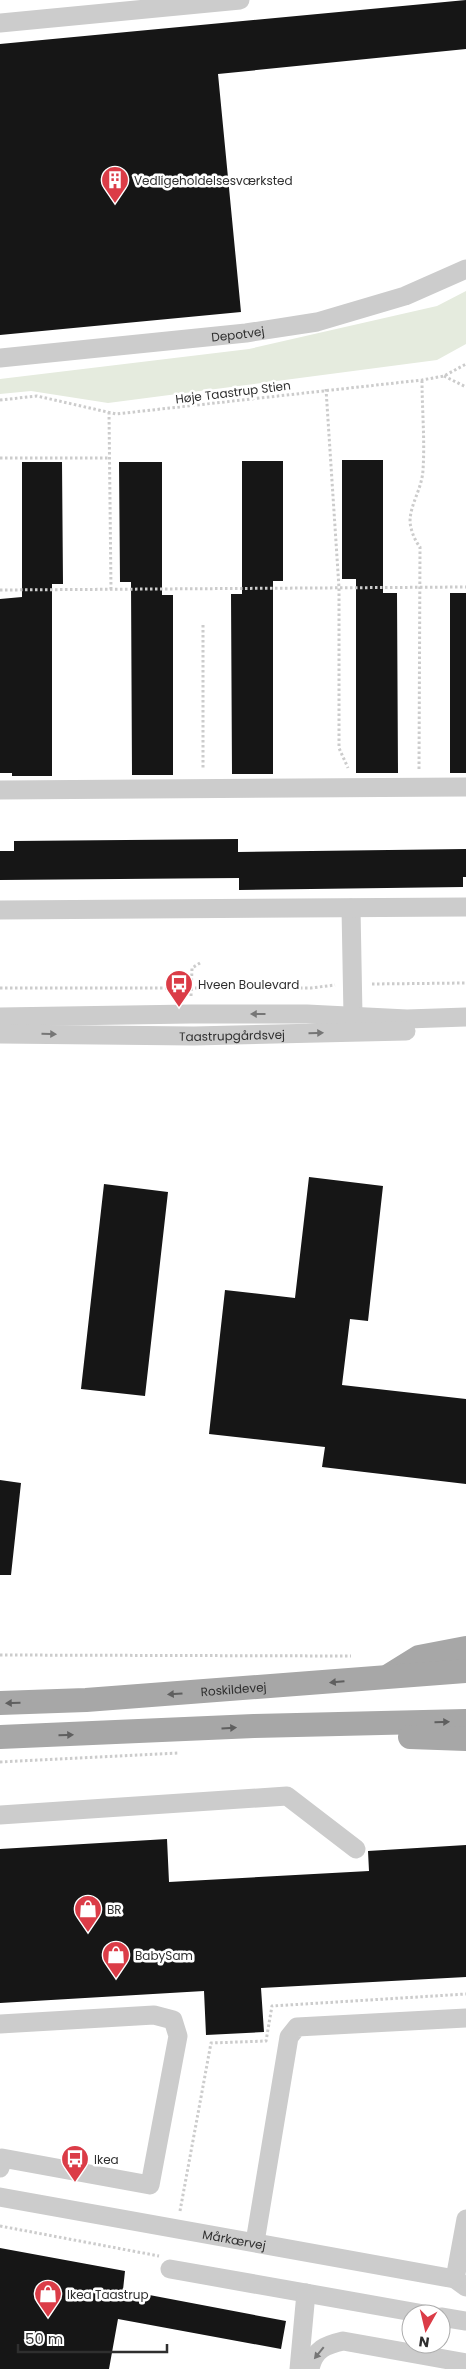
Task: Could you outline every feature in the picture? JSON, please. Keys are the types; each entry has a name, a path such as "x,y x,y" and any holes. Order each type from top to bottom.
{"main road":[{"path":"386,1677 419,1657 466,1648"},
{"name":"Roskildevej","path":"0,1703 86,1700 466,1671"},
{"path":"0,1737 254,1726 466,1721"},
{"path":"254,1726 466,1740"}],"street":[{"path":"0,23 240,0"},
{"name":"Depotvej","path":"0,358 246,333 317,322 405,296 466,269"},
{"path":"0,790 466,787"},
{"path":"0,910 466,907"},
{"path":"351,908 353,1016"},
{"name":"Taastrupgårdsvej","path":"0,1018 191,1014 353,1016 407,1019 466,1017"},
{"name":"Taastrupgårdsvej","path":"0,1034 194,1036 466,1030"},
{"path":"0,1815 287,1796 356,1848"},
{"path":"0,2024 154,2015 173,2020 178,2036 150,2185 2,2158 0,2168"},
{"path":"255,2242 289,2037 297,2027 466,2018"},
{"name":"Mårkærvej","path":"0,2197 255,2242 460,2283"},
{"path":"460,2283 466,2219"},
{"path":"166,2263 306,2293 401,2310"},
{"path":"299,2369 306,2293"},
{"path":"451,2319 466,2322"},
{"path":"310,2369 315,2355 326,2345 343,2341 466,2364"}],"path":[{"name":"Høje Taastrup Stien","path":"0,400 37,396 116,414 326,389 422,380 444,376 466,364"},
{"path":"444,376 466,386"},
{"path":"418,787 420,547 415,540 410,523 413,506 421,489 423,470 422,380"},
{"path":"326,389 338,588 339,748 353,780 353,788"},
{"path":"108,412 111,590"},
{"path":"0,458 110,458"},
{"path":"0,590 466,588"},
{"path":"203,625 203,790"},
{"path":"191,1014 192,968 200,963"},
{"path":"0,988 311,988 352,984 466,983"},
{"path":"0,1655 360,1656"},
{"path":"0,2226 166,2263"}],"shaded area":[{"path":"466,291 466,344 437,360 108,403 31,391 0,394 0,379 249,349 437,306"}],"building":[{"name":"Vedligeholdelsesværksted","path":"466,0 466,49 218,74 241,312 0,335 0,44"},
{"path":"342,460 383,460 383,593 397,593 398,773 356,773 356,579 342,579"},
{"path":"242,461 283,461 283,581 273,581 273,774 232,774 231,594 242,594"},
{"path":"22,462 62,462 63,584 52,584 52,776 12,776 12,773 0,773 0,599 22,597"},
{"path":"119,462 162,462 162,595 173,595 173,775 132,775 131,582 120,582"},
{"path":"450,593 466,593 466,773 450,773"},
{"path":"238,839 238,852 466,849 466,877 463,877 463,887 239,890 239,878 0,880 0,851 14,851 14,841"},
{"path":"309,1177 383,1186 368,1321 350,1319 342,1385 466,1399 466,1484 322,1467 325,1447 209,1434 225,1290 295,1298"},
{"path":"104,1184 168,1192 145,1396 81,1389"},
{"path":"0,1480 21,1483 11,1575 0,1575"},
{"path":"167,1839 169,1882 369,1871 368,1851 466,1845 466,1977 261,1988 264,2032 206,2035 204,1991 0,2003 0,1849"},
{"name":"Ikea Taastrup","path":"0,2248 125,2271 123,2290 286,2321 281,2349 118,2319 109,2369 0,2369"}],"place":[{"name":"Vedligeholdelsesværksted","path":"115,204"},
{"name":"Hveen Boulevard","path":"179,1008"},
{"name":"BR","path":"88,1933"},
{"name":"BabySam","path":"116,1979"},
{"name":"Ikea","path":"75,2183"},
{"name":"Ikea Taastrup","path":"48,2318"}]}
